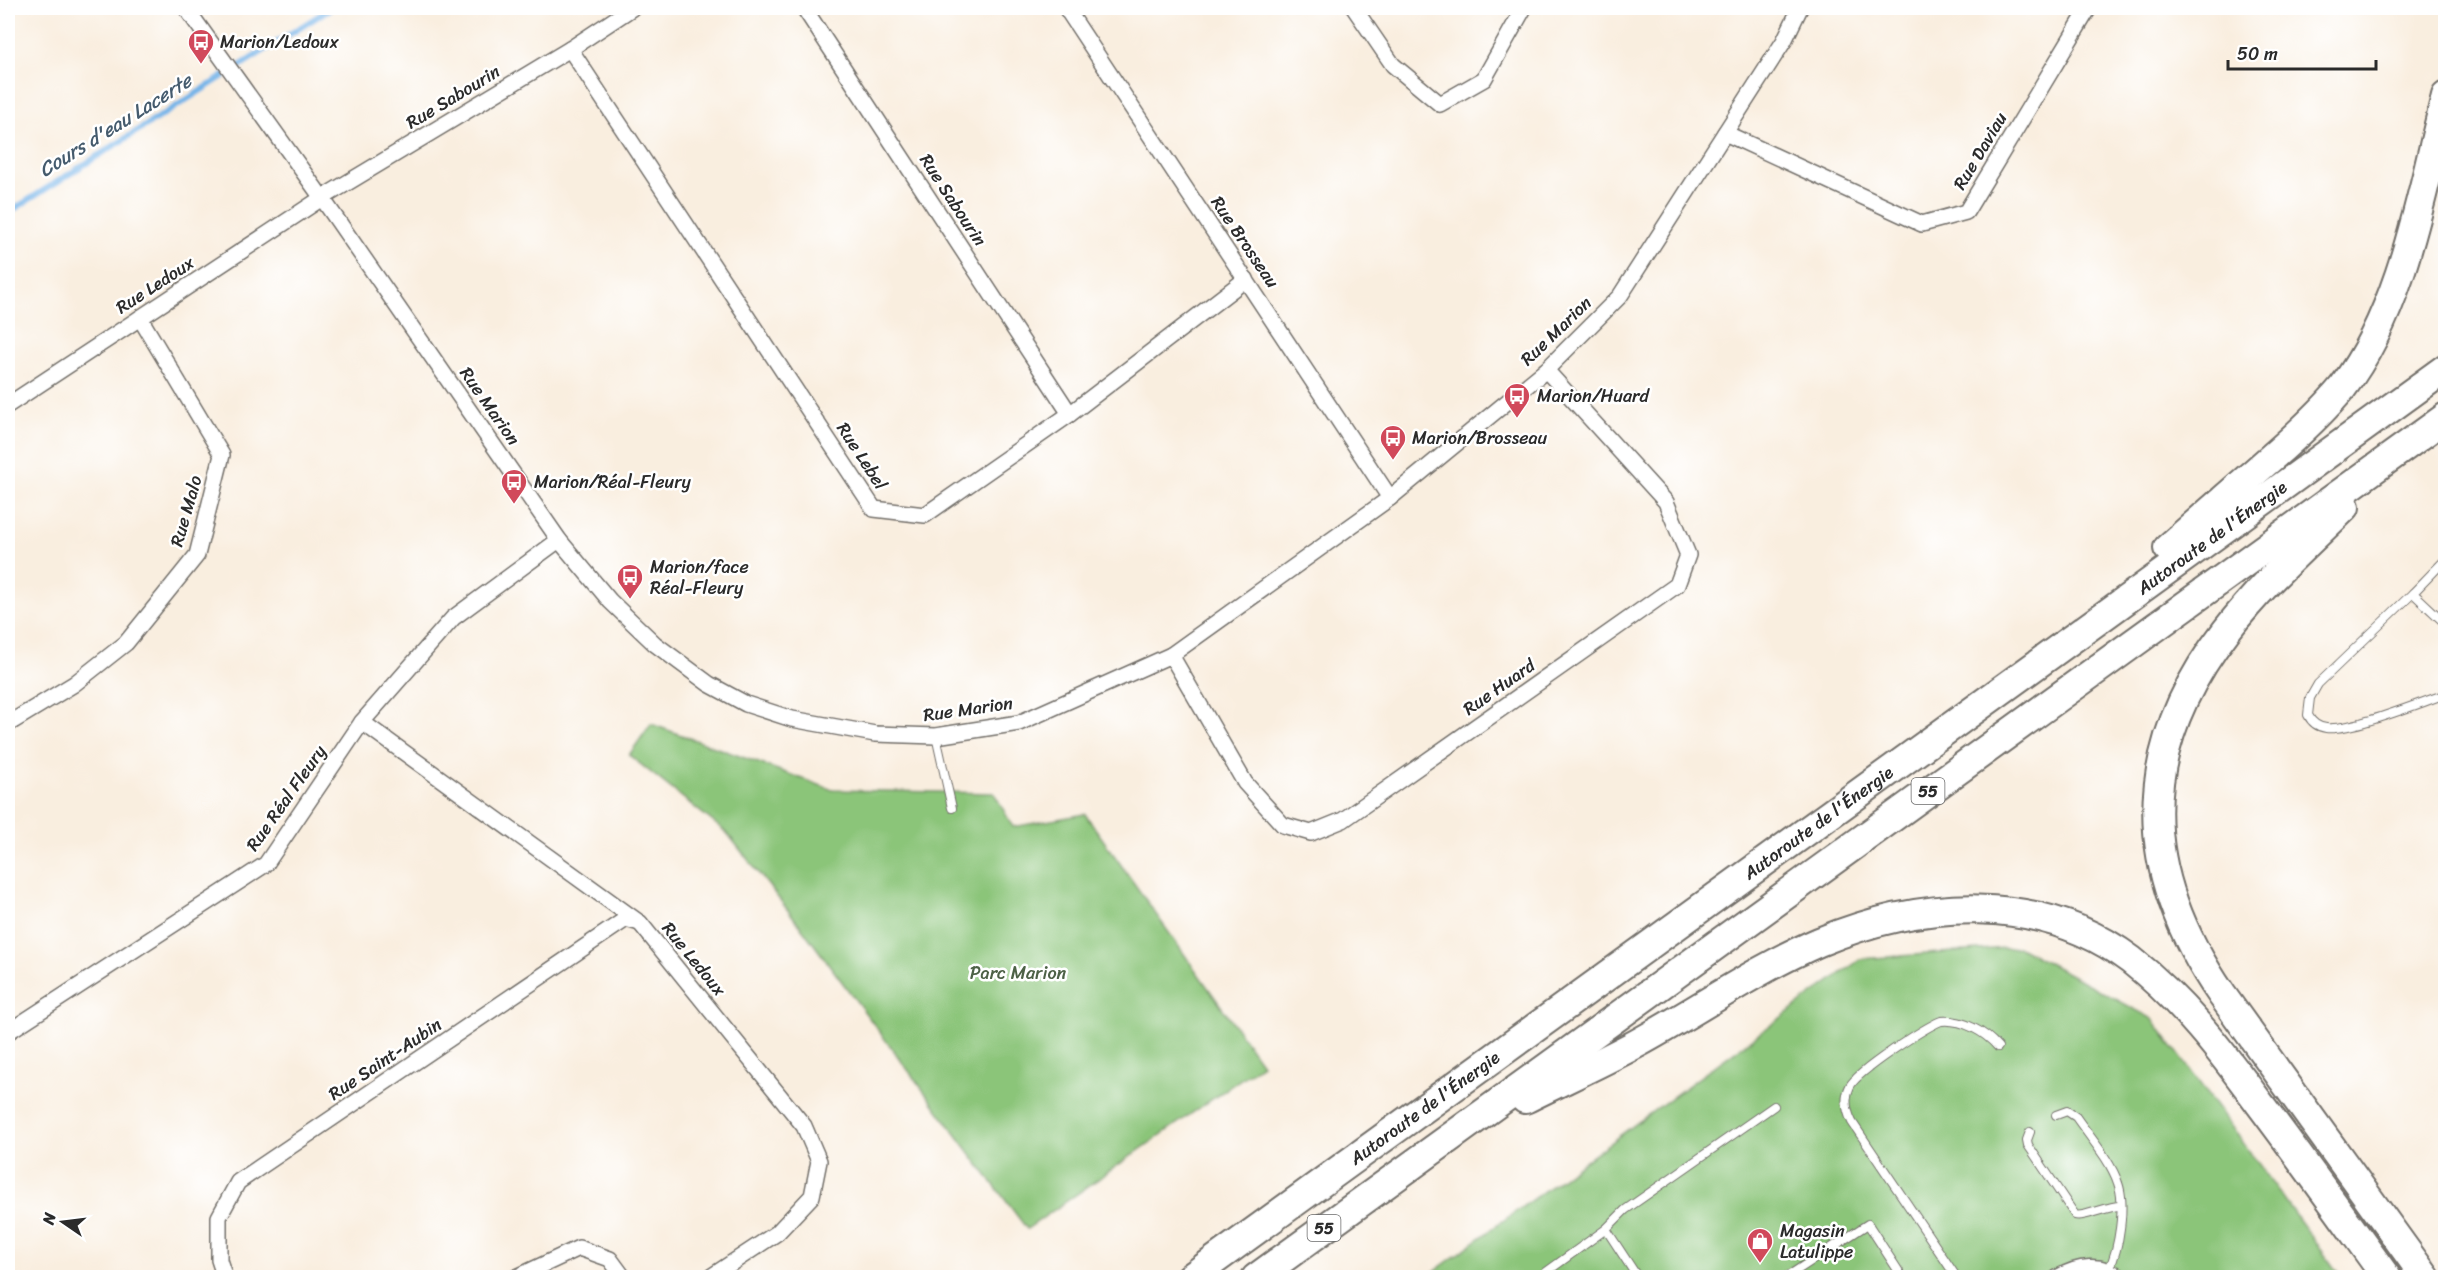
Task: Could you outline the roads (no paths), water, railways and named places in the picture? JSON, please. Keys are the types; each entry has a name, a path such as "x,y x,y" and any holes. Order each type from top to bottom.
{"highway":[{"path":"2041,661 2298,434 2347,380 2370,344 2393,293 2413,225 2445,96"},
{"name":"Autoroute de l'Énergie","path":"1190,1278 2445,368"},
{"name":"55","path":"1256,1278 2445,417"},
{"path":"2406,446 2258,594 2206,657 2185,695 2169,735 2158,784 2157,816 2160,850 2168,889 2179,921 2197,957 2421,1270 2445,1278"},
{"path":"1450,1136 1636,1044 1752,975 1832,937 1880,920 1922,912 1974,909 2019,912 2052,920 2095,938 2129,959 2166,991 2203,1030 2241,1078 2388,1278"}],"street":[{"name":"Rue Marion","path":"186,8 322,198 559,540 610,601 655,644 709,684 746,705 792,719 875,734 936,736 1019,723 1171,655 1390,498 1546,370 1620,296 1784,40 1800,8"},
{"name":"Rue Sabourin","path":"322,198 570,49 632,8"},
{"name":"Rue Sabourin","path":"804,8 1070,414"},
{"name":"Rue Brosseau","path":"1066,8 1390,498"},
{"path":"1354,8 1393,65 1440,104 1484,79 1524,8"},
{"name":"Rue Daviau","path":"1725,133 1922,224 1966,212 2089,8"},
{"name":"Rue Lebel","path":"570,49 874,509 925,514 1070,414 1246,279"},
{"name":"Rue Ledoux","path":"8,405 322,198"},
{"name":"Rue Malo","path":"8,724 74,684 126,643 197,555 222,455 140,318"},
{"name":"Rue Huard","path":"1171,655 1245,783 1283,825 1311,833 1343,820 1677,585 1688,555 1666,502 1546,370"},
{"name":"Rue Réal Fleury","path":"8,1032 266,864 362,722 453,618 559,540"},
{"name":"Rue Ledoux","path":"362,722 640,923 804,1126 819,1161 812,1196 777,1233 709,1278"},
{"name":"Rue Saint-Aubin","path":"225,1278 219,1260 219,1217 238,1182 626,919 640,923"},
{"path":"515,1278 579,1248 610,1259 624,1278"},
{"path":"2057,1278 2082,1268 2115,1274"}],"lane":[{"path":"2445,558 2414,593 2318,684 2310,698 2308,715 2311,721 2320,726 2342,727 2445,694"},
{"path":"2414,593 2445,624"},
{"path":"936,736 952,808"},
{"path":"1957,1278 1852,1122 1847,1098 1850,1086 1862,1072 1941,1021 1951,1020 1969,1026 1998,1047"},
{"path":"1538,1278 1605,1229 1625,1210 1774,1106"},
{"path":"2056,1115 2067,1111 2076,1117 2116,1178 2120,1190 2120,1206 2115,1274"},
{"path":"2030,1132 2028,1144 2075,1215 2081,1216 2106,1207 2120,1206"},
{"path":"1785,1278 1868,1224 1903,1278"},
{"path":"1605,1229 1638,1278"}],"waterway":[{"name":"Cours d'eau Lacerte","path":"8,213 331,8"}],"place":[{"name":"Marion/Ledoux","path":"201,65"},
{"name":"Marion/Huard","path":"1517,419"},
{"name":"Marion/Brosseau","path":"1393,461"},
{"name":"Marion/Réal-Fleury","path":"514,505"},
{"name":"Marion/face Réal-Fleury","path":"630,600"},
{"name":"Magasin Latulippe","path":"1760,1264"}],"park label":[{"name":"Parc Marion","path":"1018,973"}]}
